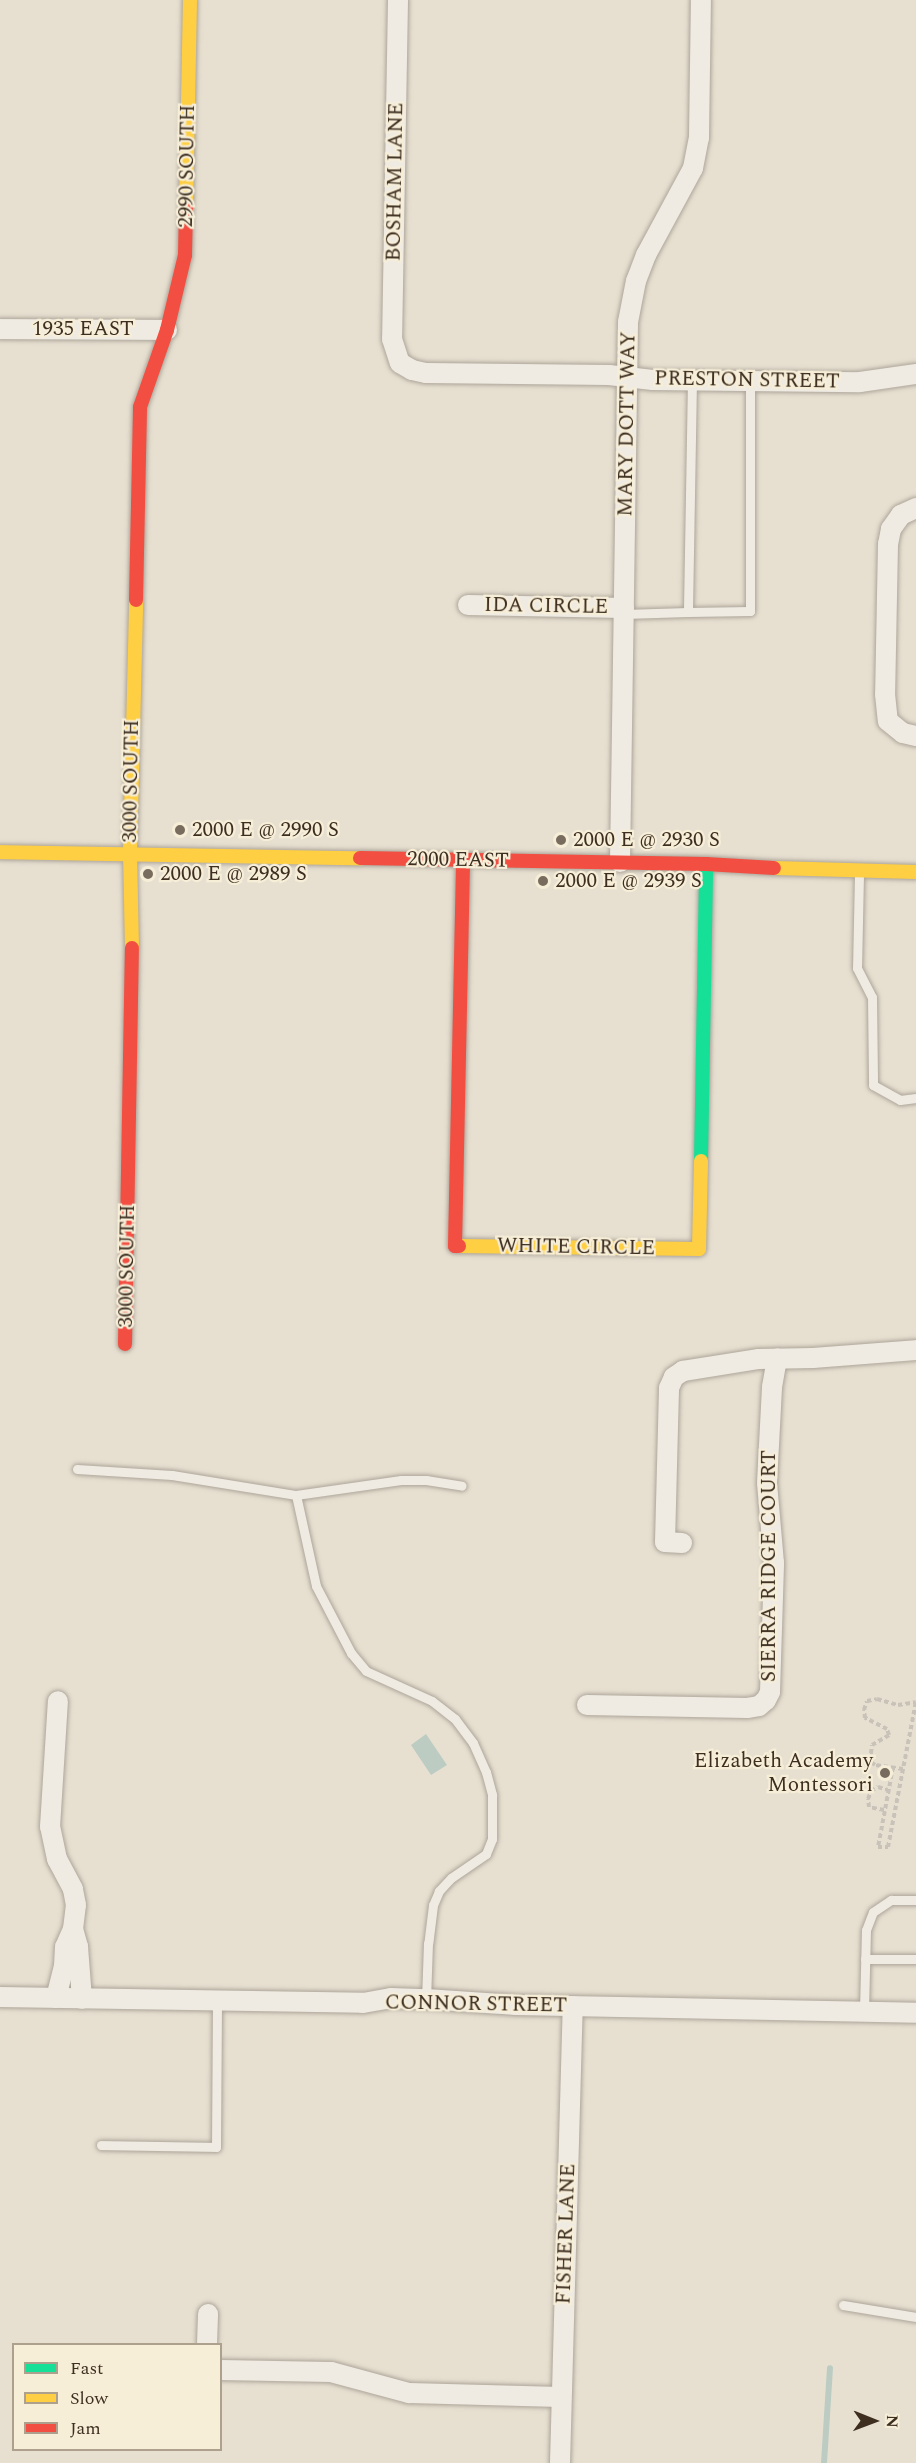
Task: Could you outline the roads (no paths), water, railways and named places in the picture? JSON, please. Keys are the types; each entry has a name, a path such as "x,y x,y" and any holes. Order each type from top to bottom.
{"street":[{"name":"2990 SOUTH","path":"167,330 185,255 190,0"},
{"name":"BOSHAM LANE","path":"398,0 392,339 400,363"},
{"name":"MARY DOTT WAY","path":"620,862 628,322 636,281 646,255 689,177 699,138 701,0"},
{"name":"1935 EAST","path":"0,329 167,330"},
{"name":"3000 SOUTH","path":"125,1344 133,902 130,854 140,407 167,330"},
{"name":"PRESTON STREET","path":"400,363 412,370 426,373 692,380 860,382 916,374"},
{"path":"908,511 891,529 888,544 886,712 888,721 894,727 916,736"},
{"name":"IDA CIRCLE","path":"468,604 624,611"},
{"name":"2000 EAST","path":"0,852 620,862 916,872"},
{"name":"WHITE CIRCLE","path":"463,860 455,1246 699,1249 706,864"},
{"path":"681,1543 665,1542 669,1388 674,1377 682,1371 759,1359 916,1350"},
{"name":"SIERRA RIDGE COURT","path":"587,1705 747,1708 759,1706 766,1700 770,1692 774,1563 767,1483 772,1387 777,1358"},
{"path":"58,1701 50,1827 57,1859 75,1898 73,1929 78,1947 82,1999"},
{"path":"56,1998 64,1966 65,1947 73,1929"},
{"name":"CONNOR STREET","path":"0,1997 363,2003 392,1998 573,2006 916,2013"},
{"name":"FISHER LANE","path":"560,2463 573,2006"},
{"path":"207,2343 208,2314"},
{"path":"222,2370 331,2372 409,2393 561,2397"}],"lane":[{"path":"688,612 692,380"},
{"path":"624,611 750,611 750,381"},
{"path":"858,871 857,968 872,997 873,1085 900,1100 916,1098"},
{"path":"77,1469 172,1475 296,1495 401,1480 426,1480 462,1486"},
{"path":"296,1495 316,1586 351,1653 366,1671 432,1701 455,1719 473,1743 486,1772 492,1795 492,1839 486,1854 451,1878 439,1891 433,1905 428,1943 426,1999"},
{"path":"864,2012 866,1930 873,1912 891,1900 916,1900"},
{"path":"865,1959 916,1959"},
{"path":"101,2145 216,2147 217,2001"},
{"path":"843,2305 916,2318"}],"waterway":[{"path":"824,2463 830,2368"}],"place":[{"name":"2000 E @ 2990 S","path":"180,830"},
{"name":"2000 E @ 2930 S","path":"561,840"},
{"name":"2000 E @ 2989 S","path":"148,874"},
{"name":"2000 E @ 2939 S","path":"543,881"},
{"name":"Elizabeth Academy Montessori","path":"885,1773"}]}
